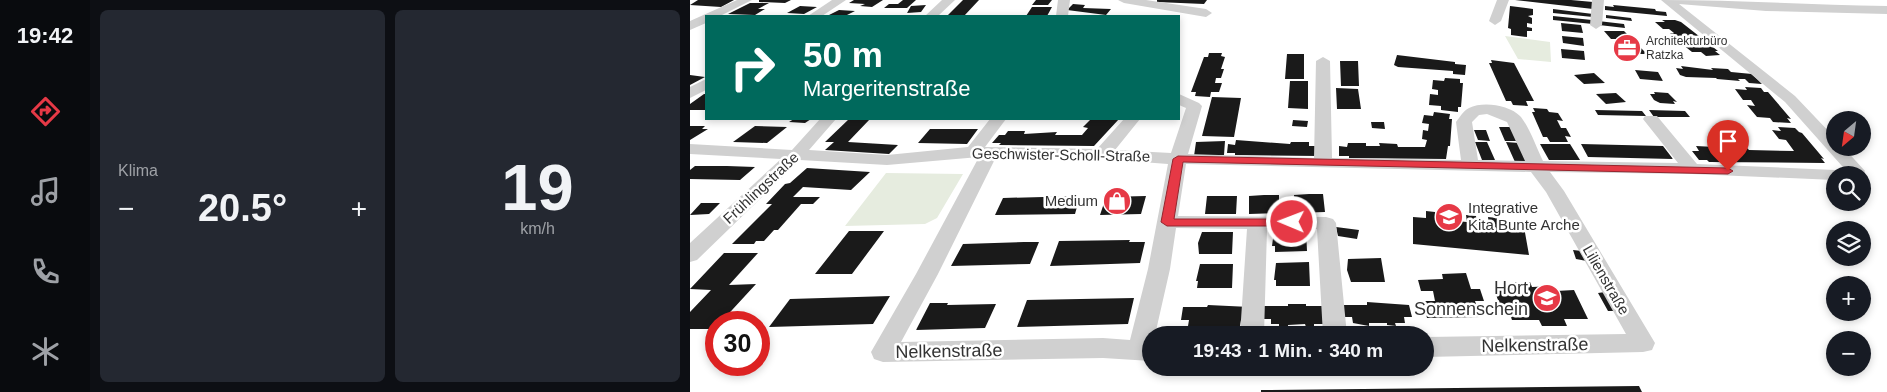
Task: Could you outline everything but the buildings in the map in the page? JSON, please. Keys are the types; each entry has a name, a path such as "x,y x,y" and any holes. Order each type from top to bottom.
{"street":[{"path":"713,15 746,0"},
{"path":"816,15 840,0"},
{"path":"932,15 949,0"},
{"path":"1062,15 1064,0"},
{"path":"1124,0 1206,13"},
{"path":"1494,21 1503,0"},
{"path":"1596,25 1598,0"},
{"path":"1668,0 1776,8 1887,10"},
{"name":"Geschwister-Scholl-Straße","path":"1668,0 1790,99 1851,166"},
{"path":"690,26 705,18"},
{"path":"1323,61 1323,163"},
{"path":"690,94 705,85"},
{"path":"1150,326 1178,159 1194,106 1180,99"},
{"path":"1470,165 1464,122 1470,114 1488,108 1514,119 1537,167"},
{"path":"1651,119 1692,170"},
{"name":"Frühlingstraße","path":"690,254 797,154 827,120"},
{"path":"981,153 998,120"},
{"path":"1102,154 1131,120"},
{"name":"Geschwister-Scholl-Straße","path":"690,149 887,160 981,153 1102,154 1178,159 1826,175"},
{"name":"Nelkenstraße","path":"981,153 927,274 882,352 1103,348 1142,351"},
{"name":"Lilienstraße","path":"1537,167 1555,191 1643,343"},
{"path":"1167,222 1326,223 1335,326"},
{"path":"1252,326 1257,222"},
{"name":"Nelkenstraße","path":"1434,347 1643,343"}],"shaded area":[{"path":"1505,36 1550,42 1551,62 1518,59"},
{"path":"886,173 963,174 937,218 925,224 845,226"}],"place":[{"name":"Architekturbüro Ratzka","path":"1627,48"},
{"name":"Medium","path":"1117,201"},
{"name":"Integrative Kita Bunte Arche","path":"1449,217"},
{"name":"Hort Sonnenschein","path":"1547,298"}],"route":[{"path":"1292,222 1167,222 1178,159 1728,171"}]}
